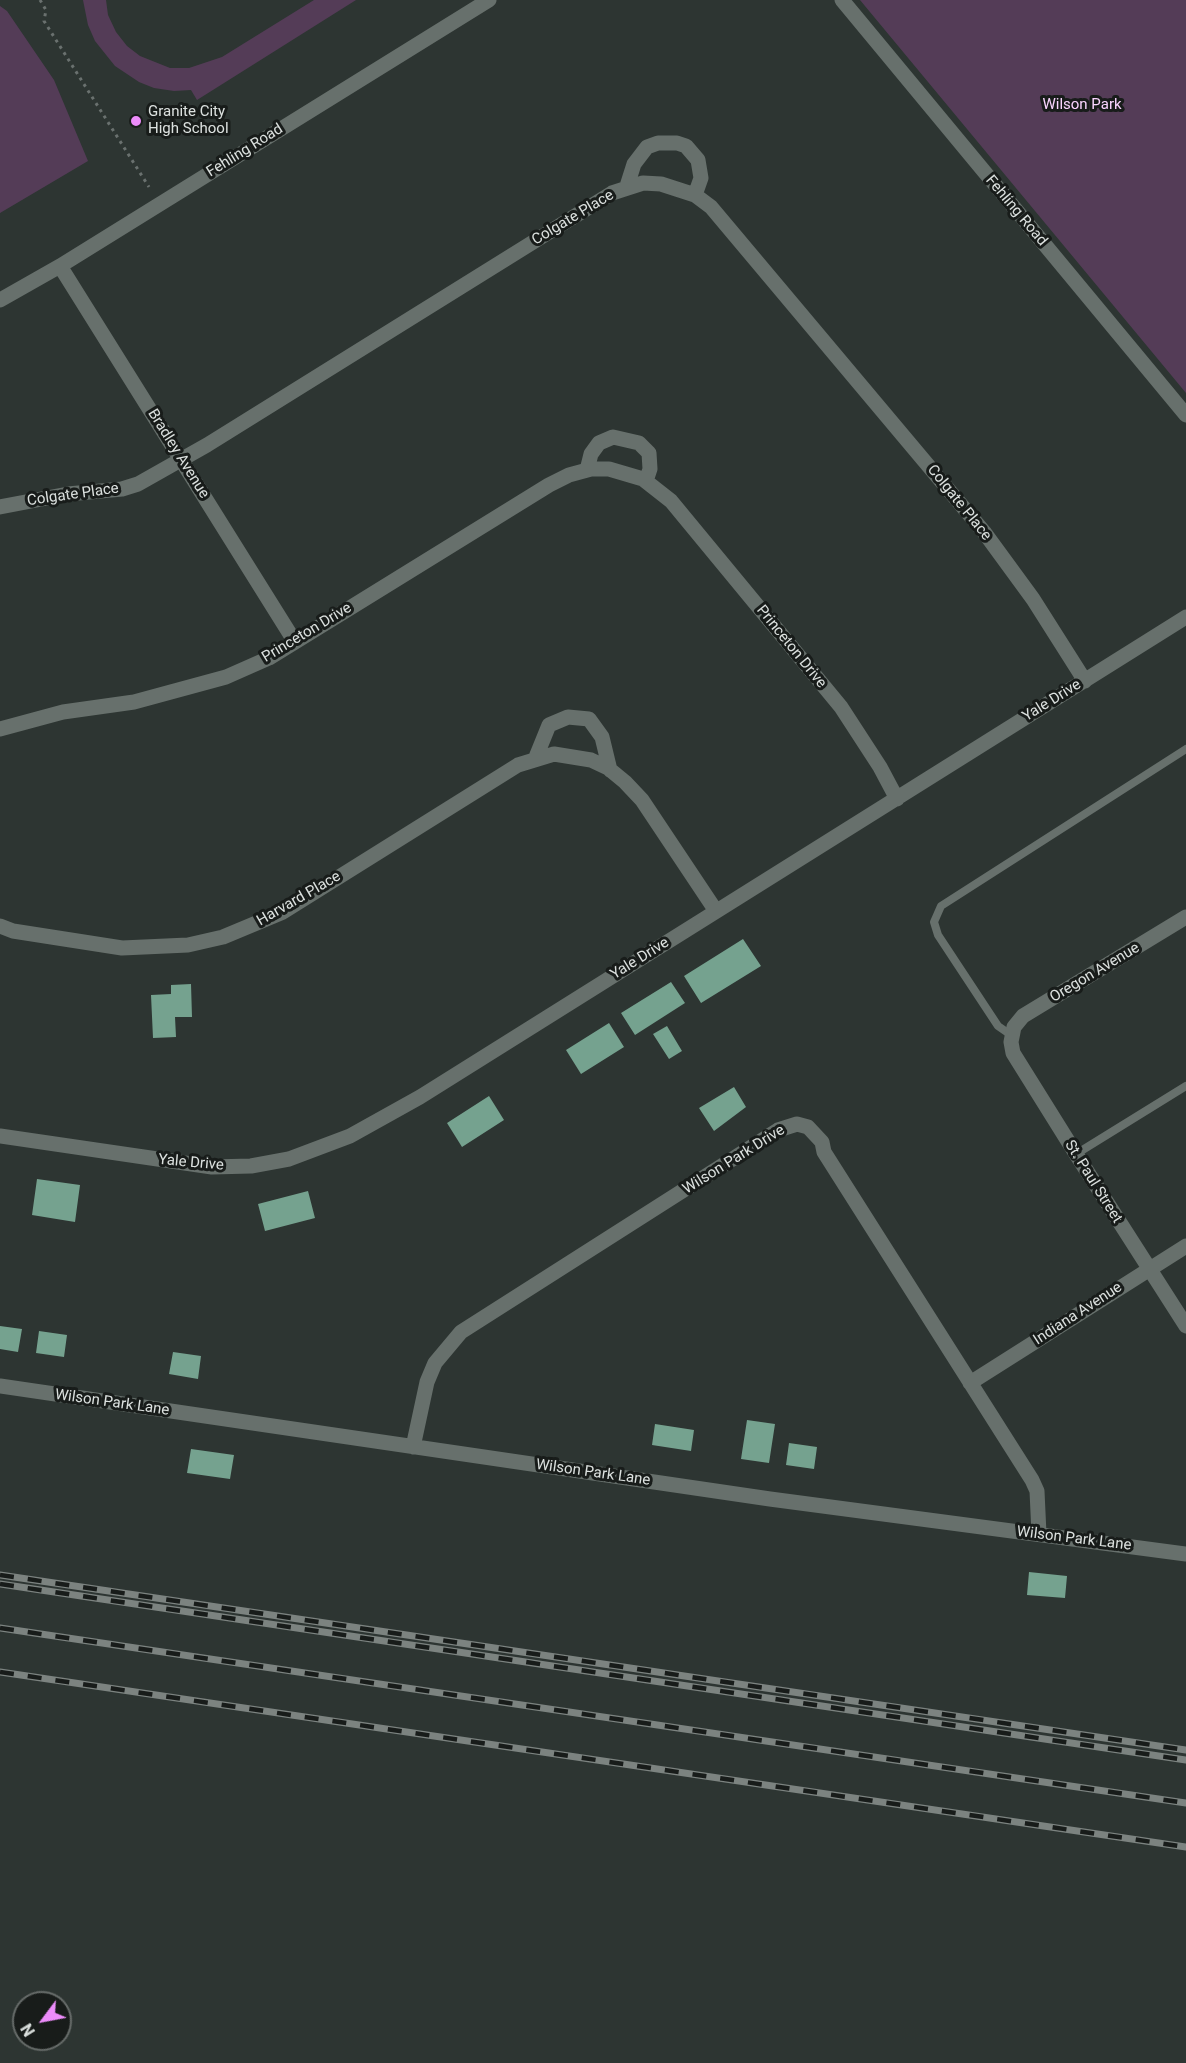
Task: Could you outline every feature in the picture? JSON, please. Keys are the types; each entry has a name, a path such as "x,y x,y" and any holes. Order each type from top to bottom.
{"street":[{"name":"Fehling Road","path":"0,300 60,266 489,0"},
{"name":"Fehling Road","path":"842,2 1186,415"},
{"path":"627,186 634,164 647,147 658,142 677,143 687,146 698,160 701,178 696,195"},
{"name":"Colgate Place","path":"0,507 68,494 122,489 138,484 612,193 627,186 661,183 696,195 711,207 984,532 1033,599 1085,681"},
{"name":"Bradley Avenue","path":"60,266 295,642"},
{"path":"587,470 591,454 599,443 613,437 639,443 649,453 650,469 646,481"},
{"name":"Princeton Drive","path":"0,729 63,712 134,702 180,692 258,663 549,485 569,475 587,470 609,469 626,472 646,481 671,501 841,707 880,767 897,799"},
{"name":"Yale Drive","path":"0,1136 212,1167 251,1166 289,1159 350,1136 420,1097 1186,617"},
{"path":"536,758 549,725 568,717 590,720 602,736 610,770"},
{"name":"Harvard Place","path":"0,926 13,931 122,948 188,945 223,937 283,912 518,765 536,758 573,755 591,760 610,770 642,800 717,911"},
{"name":"Oregon Avenue","path":"1011,1035 1023,1016 1186,917"},
{"name":"St. Paul Street","path":"1011,1035 1013,1053 1186,1326"},
{"name":"Wilson Park Drive","path":"413,1448 428,1382 435,1364 461,1332 788,1125 808,1127 815,1133 824,1152 1037,1491 1039,1534"},
{"name":"Indiana Avenue","path":"970,1383 1186,1246"},
{"name":"Wilson Park Lane","path":"0,1386 413,1448 1186,1554"}],"lane":[{"path":"1011,1035 999,1026 938,935 934,922 941,906 1186,749"},
{"path":"1076,1154 1186,1086"}],"path":[{"path":"40,0 46,10 44,21 149,187"}],"green space":[{"path":"83,0 106,0 108,15 116,32 127,46 140,56 170,68 189,68 222,57 314,0 356,0 197,100 191,90 174,91 154,88 139,82 115,66 95,41 88,25"},
{"name":"Wilson Park","path":"860,0 1186,0 1186,393"},
{"path":"0,6 7,11 54,80 88,161 0,213"}],"building":[{"path":"743,939 761,966 701,1003 684,976"},
{"path":"671,982 685,1003 635,1035 621,1013"},
{"path":"191,984 192,1017 175,1017 176,1037 153,1038 151,995 171,994 171,985"},
{"path":"609,1023 624,1047 581,1074 566,1050"},
{"path":"667,1026 682,1051 669,1059 653,1034"},
{"path":"734,1087 746,1107 714,1131 699,1108"},
{"path":"489,1096 504,1120 462,1147 447,1123"},
{"path":"37,1179 80,1185 75,1222 32,1215"},
{"path":"308,1191 315,1218 265,1231 258,1204"},
{"path":"0,1326 22,1329 18,1352 0,1349"},
{"path":"39,1331 67,1335 64,1357 36,1353"},
{"path":"173,1352 201,1356 198,1379 169,1374"},
{"path":"747,1420 775,1424 769,1463 741,1459"},
{"path":"655,1424 694,1430 691,1451 652,1445"},
{"path":"789,1443 817,1447 814,1469 786,1465"},
{"path":"191,1449 234,1455 230,1479 187,1473"},
{"path":"1029,1572 1067,1576 1065,1598 1027,1595"}],"railway":[{"path":"0,1575 1186,1750"},
{"path":"0,1584 1186,1760"},
{"path":"0,1628 1186,1803"},
{"path":"0,1672 1186,1847"}],"place":[{"name":"Granite City High School","path":"136,121"}]}
